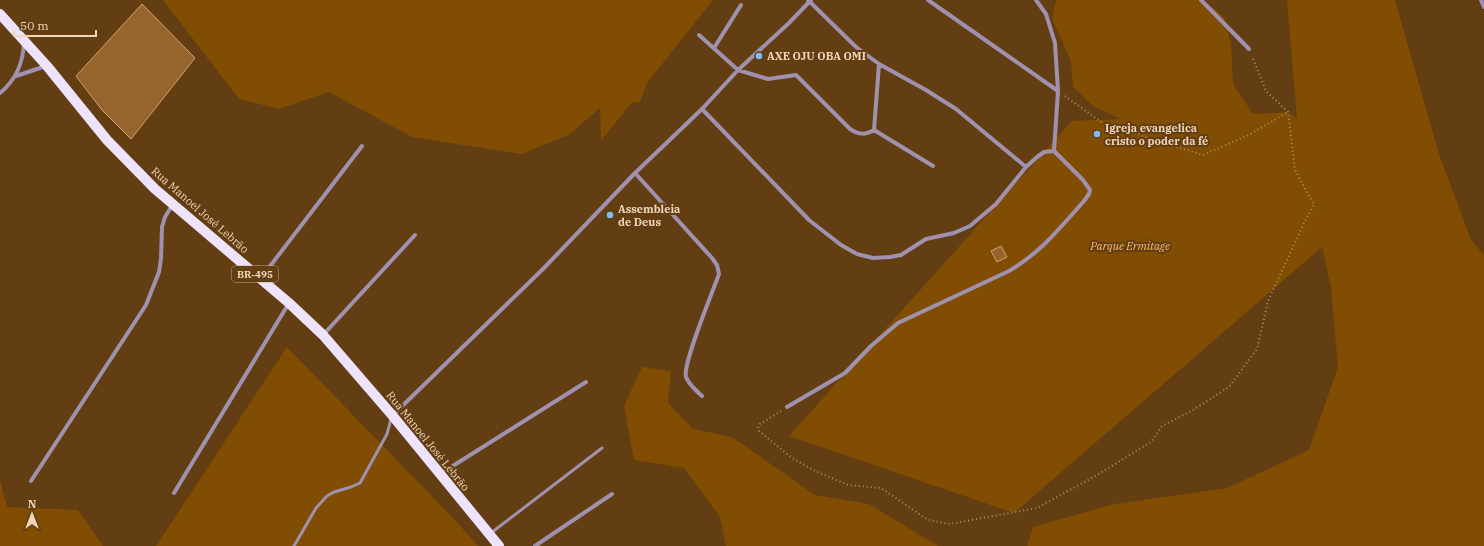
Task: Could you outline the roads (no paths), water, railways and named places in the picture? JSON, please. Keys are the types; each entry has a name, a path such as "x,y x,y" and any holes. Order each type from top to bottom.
{"main road":[{"name":"Rua Manoel José Lebrão","path":"0,14 47,66 107,140 155,189 261,278 323,335 392,415 499,546"}],"street":[{"path":"392,415 543,269 635,173 702,109 738,70 789,23 810,0 856,46 879,64 926,90 956,109 1026,167"},
{"path":"928,0 1058,91"},
{"path":"787,407 845,373 871,346 898,323 1009,271 1024,262 1048,242 1090,194 1090,190 1083,180 1054,151 1058,91 1055,43 1046,14 1036,0"},
{"path":"1201,0 1249,49"},
{"path":"1481,0 1484,7"},
{"path":"714,48 741,5"},
{"path":"699,35 738,70 768,79 796,75 850,129 862,134 874,130 933,166"},
{"path":"0,93 16,76 22,61 24,39"},
{"path":"874,130 879,64"},
{"path":"16,76 47,66"},
{"path":"702,109 809,220 841,245 865,257 890,257 901,255 926,239 954,234 970,226 996,204 1026,167 1044,152 1054,151"},
{"path":"261,278 362,146"},
{"path":"635,173 712,258 719,271 685,370 686,377 690,384 702,396"},
{"path":"31,481 146,304 159,272 162,227 165,217 173,204"},
{"path":"323,335 415,235"},
{"path":"174,493 289,303"},
{"path":"440,474 586,382"},
{"path":"535,546 612,494"}],"lane":[{"path":"294,546 316,508 327,496 360,483 387,434 392,415"},
{"path":"490,534 602,448"}],"place":[{"name":"AXE OJU OBA OMI","path":"759,56"},
{"name":"Igreja evangelica cristo o poder da fé","path":"1097,134"},
{"name":"Assembleia de Deus","path":"610,215"}],"park label":[{"name":"Parque Ermitage","path":"1130,246"}]}
